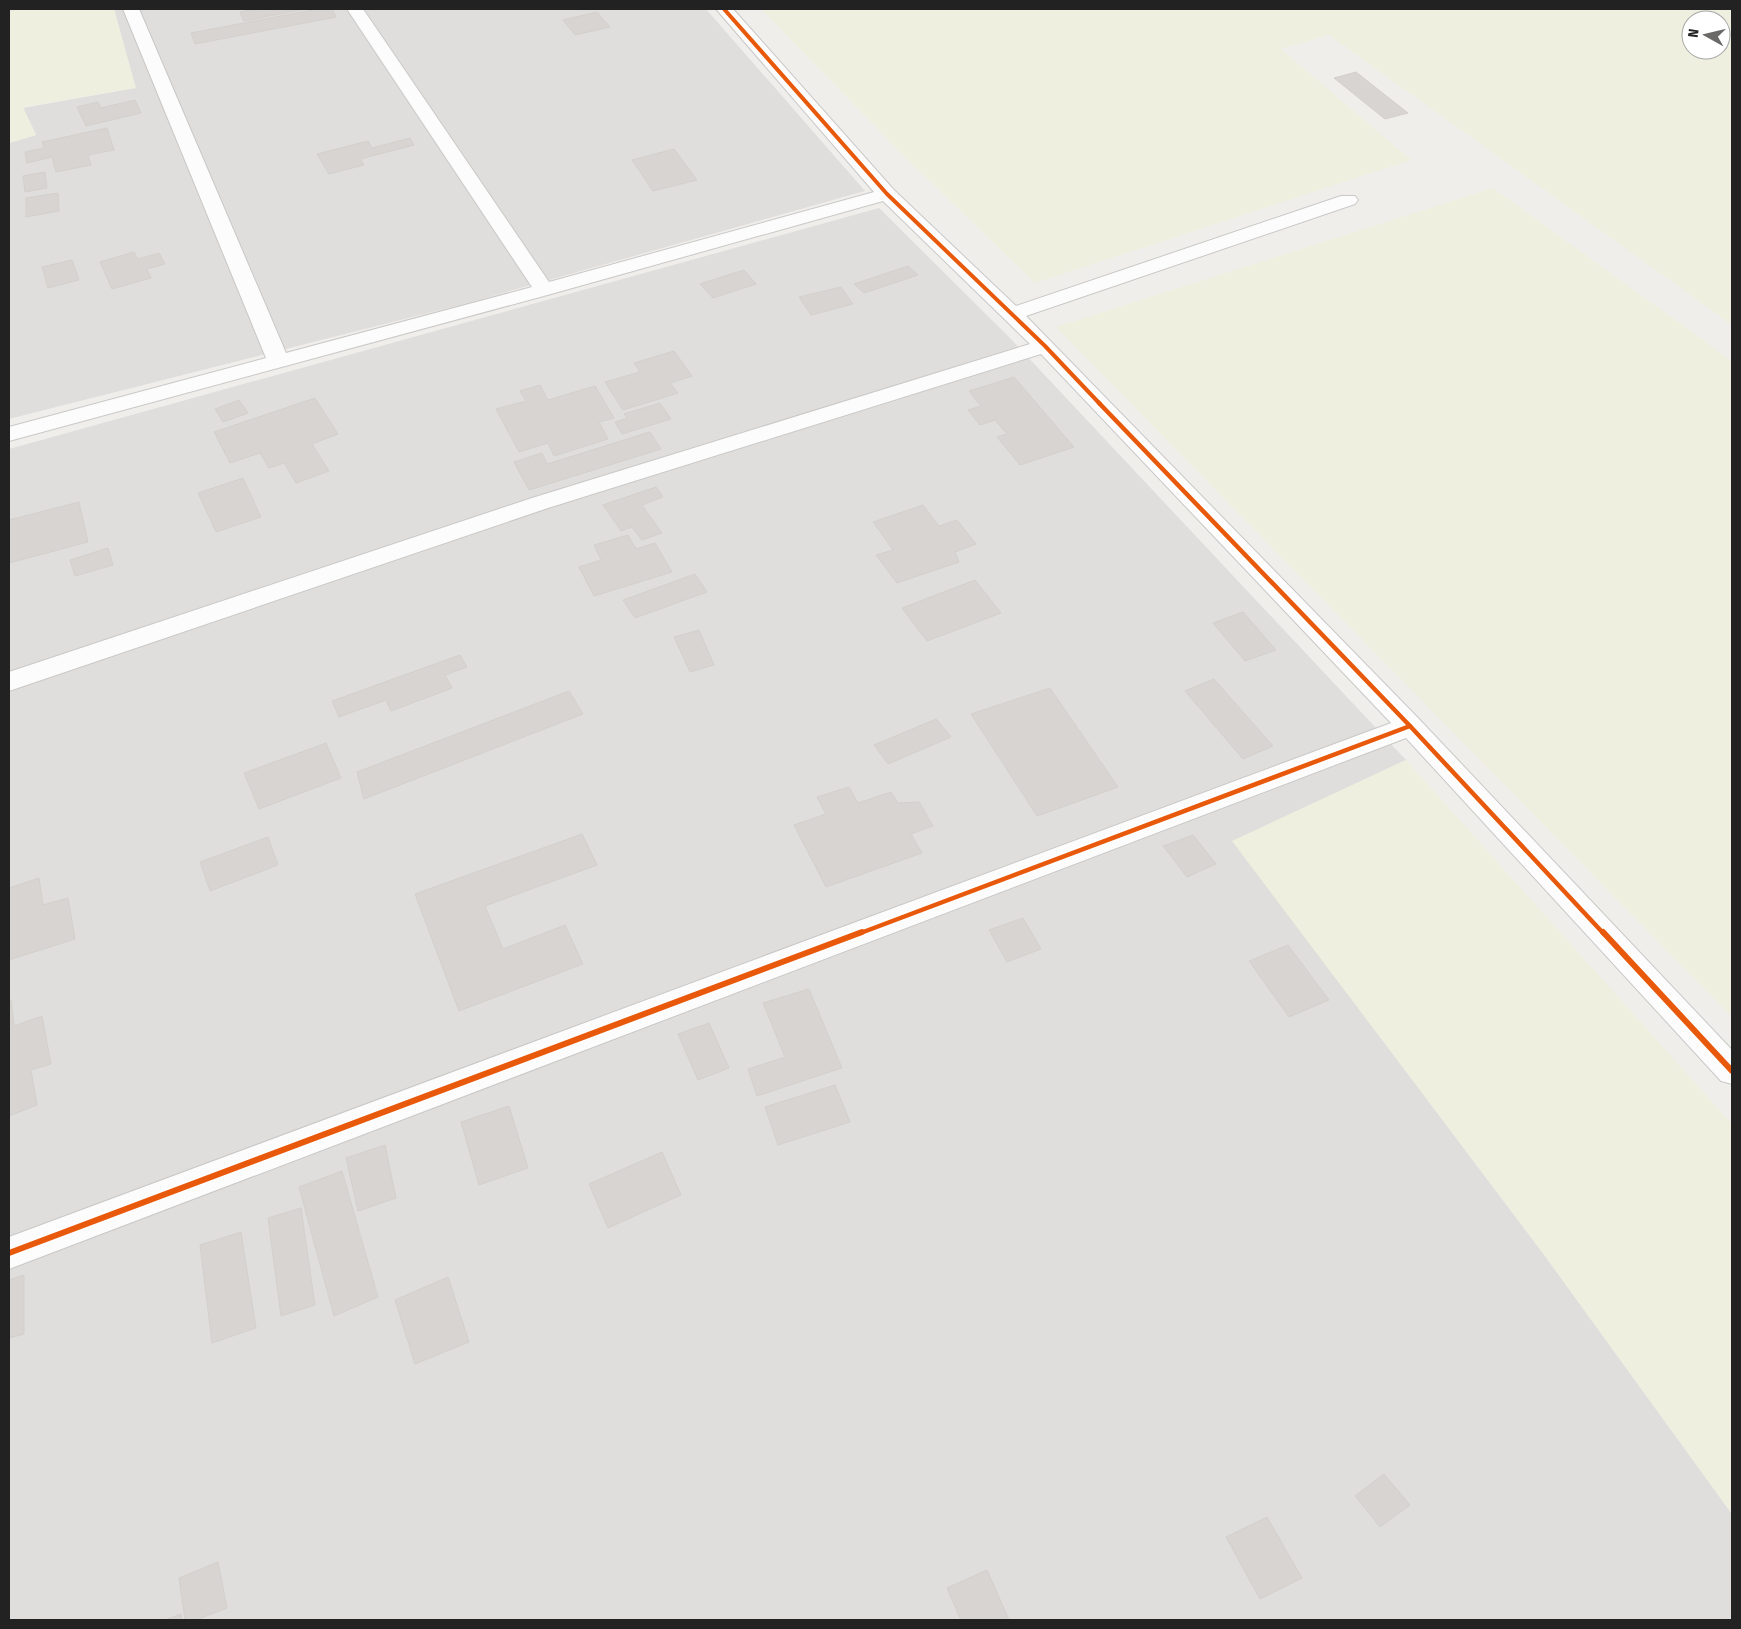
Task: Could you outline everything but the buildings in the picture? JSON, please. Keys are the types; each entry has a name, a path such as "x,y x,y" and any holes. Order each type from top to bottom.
{"street":[{"path":"131,9 203,185 278,360"},
{"path":"354,9 544,290"},
{"path":"724,9 887,194 1014,314 1045,346 1410,726 1732,1071"},
{"path":"9,434 278,360 544,290 887,194"},
{"path":"1014,314 1348,200"},
{"path":"9,682 540,504 1045,346"},
{"path":"9,1253 1410,726"}],"shaded area":[{"path":"114,9 706,9 865,191 464,304 9,419 9,143 36,135 23,108 135,88"},
{"path":"879,208 1009,337 1406,760 1233,841 1545,1256 1732,1514 1732,1620 9,1620 9,449"}],"green space":[{"path":"9,9 114,9 136,88 23,107 36,135 9,143"},
{"path":"761,9 1732,9 1732,325 1329,35 1281,49 1411,160 1035,283 905,157"},
{"path":"1493,188 1732,361 1732,1017 1056,327"},
{"path":"1406,760 1732,1124 1732,1514 1545,1256 1232,841"}],"cycle path":[{"path":"724,9 887,194 1045,346 1410,726 1732,1071"},
{"path":"9,1253 1410,726"}]}
